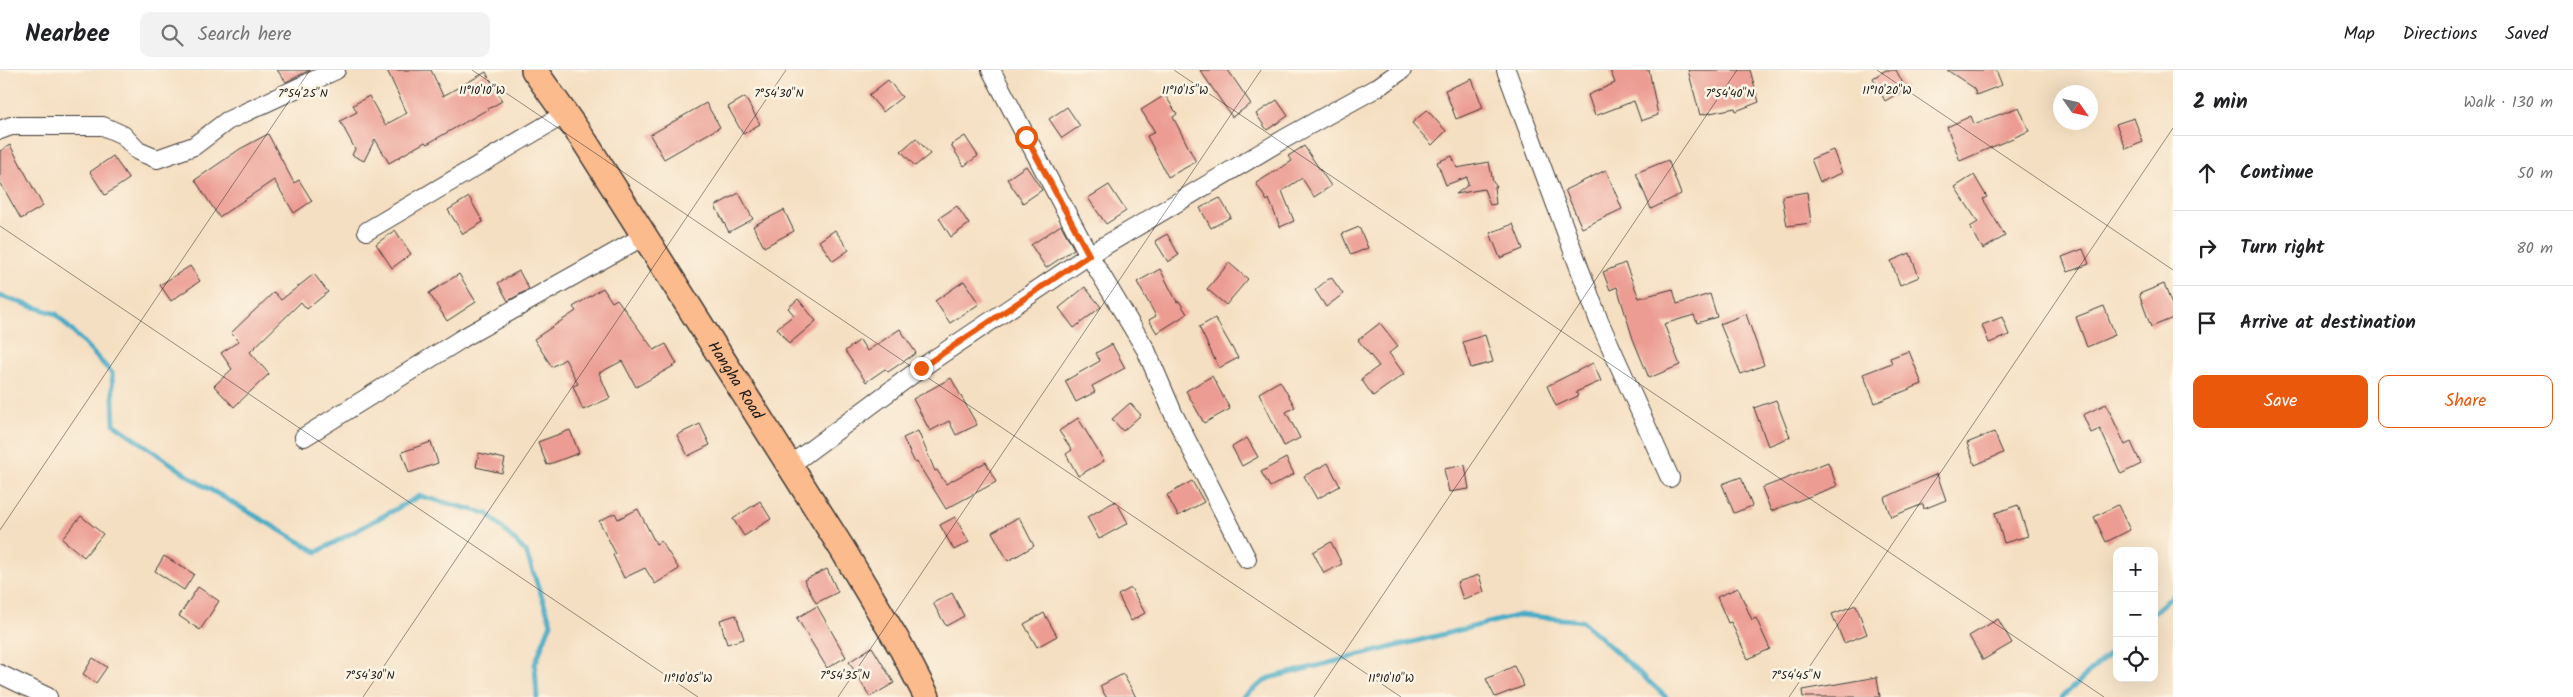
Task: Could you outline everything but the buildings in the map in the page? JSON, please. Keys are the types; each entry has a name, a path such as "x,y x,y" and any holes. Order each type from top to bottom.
{"highway":[{"name":"Hangha Road","path":"534,70 565,114 644,236 789,466 882,615 927,697"}],"street":[{"path":"0,130 10,126 103,126 123,135 138,151 157,159 194,146 227,121 336,70"},
{"path":"991,70 1089,255 1146,350 1173,413 1248,559"},
{"path":"789,466 921,368 1089,255 1268,149 1378,87 1402,70"},
{"path":"1506,70 1599,320 1670,478"},
{"path":"367,232 565,114"},
{"path":"304,437 463,338 644,236"},
{"path":"0,674 48,697"}],"waterway":[{"path":"0,296 56,314 112,373 114,424 199,483 317,552 420,496 488,514 526,552 551,623 535,664 537,697"},
{"path":"2158,608 2173,595"},
{"path":"1243,697 1269,678 1520,615 1582,621 1666,697"},
{"path":"2062,697 2113,651"}],"route":[{"path":"921,368 1089,255 1026,137"}]}
